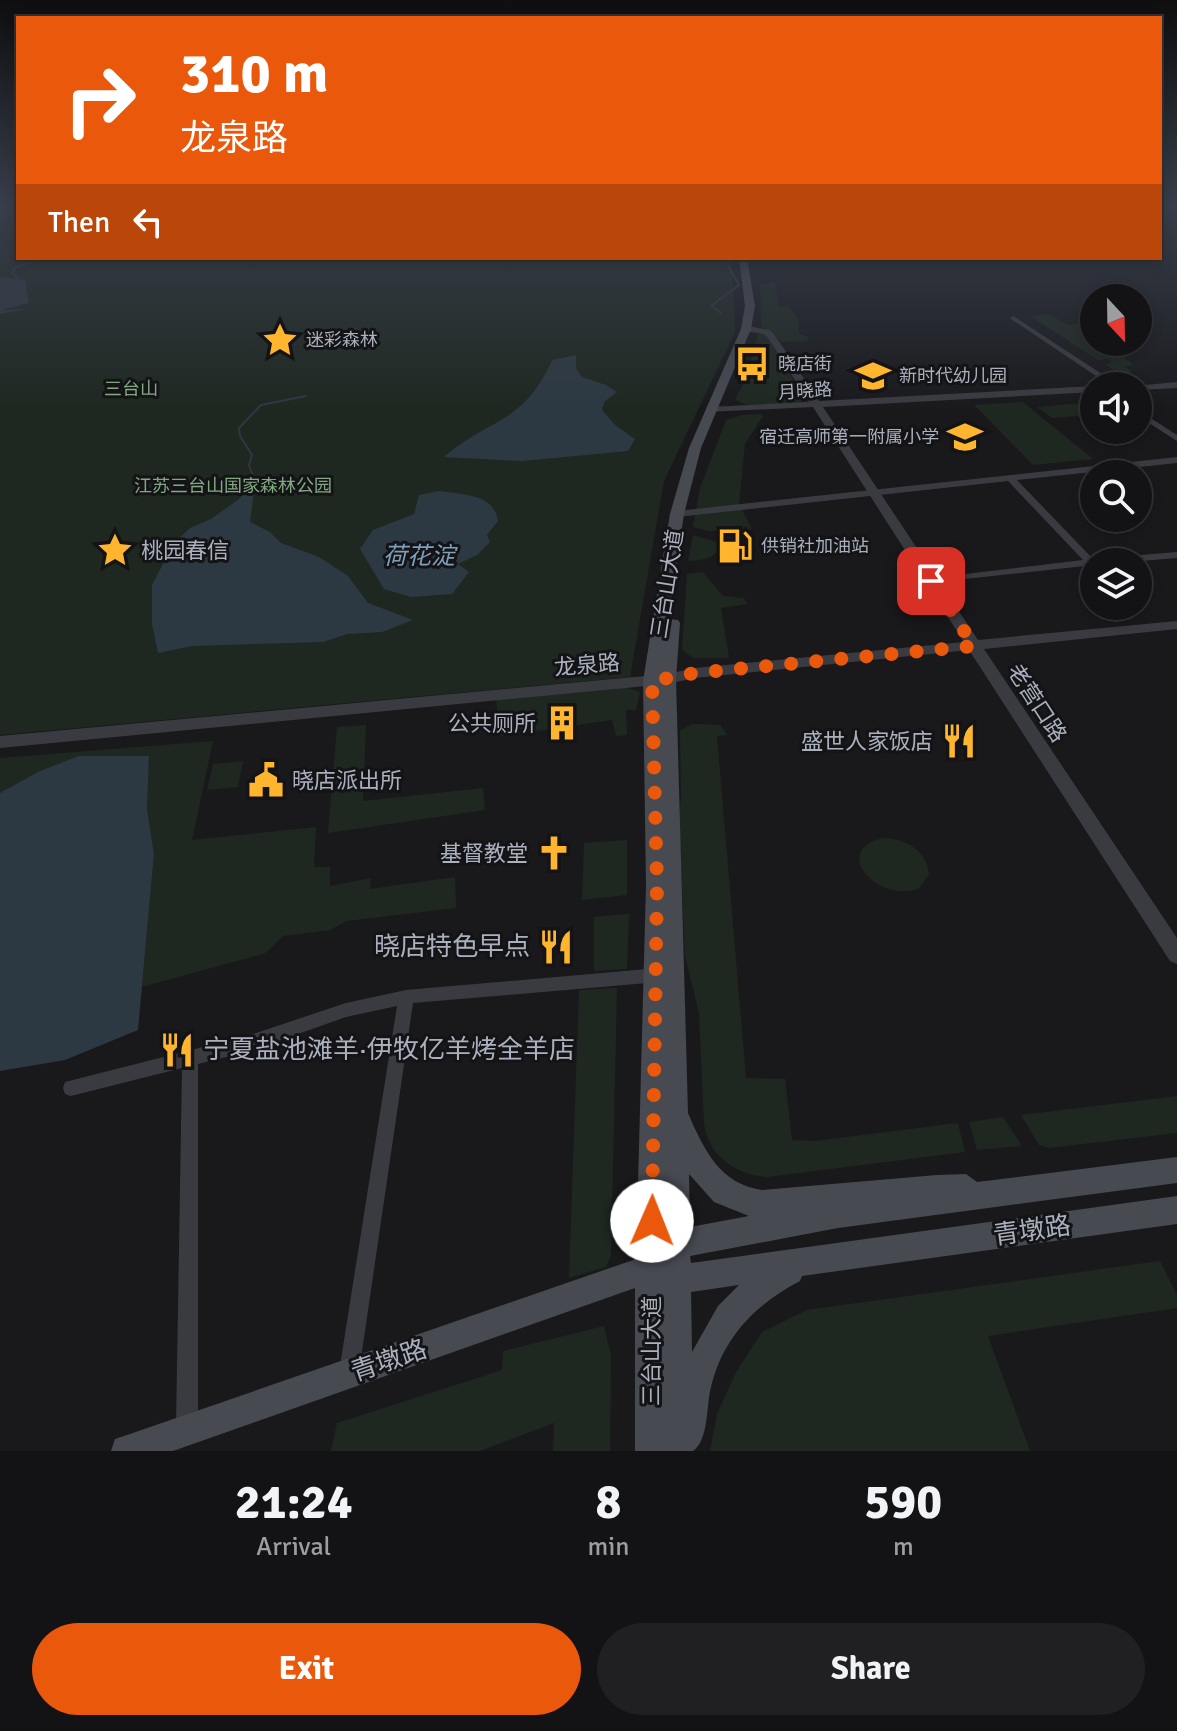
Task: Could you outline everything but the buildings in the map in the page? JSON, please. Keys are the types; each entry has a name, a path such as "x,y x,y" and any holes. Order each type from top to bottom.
{"main road":[{"name":"三台山大道","path":"745,275 750,329"},
{"name":"三台山大道","path":"677,1451 660,1265 675,1113 657,885 660,680 695,448 715,411 750,329 756,308 752,275"},
{"name":"三台山大道","path":"651,1451 660,1265 665,974"},
{"path":"675,1113 693,1155 711,1181 735,1198 763,1204 933,1188 1045,1187"},
{"name":"青墩路","path":"127,1451 660,1265 838,1214 1177,1170"},
{"name":"青墩路","path":"660,1265 818,1260 1177,1210"},
{"path":"685,1451 690,1399 703,1359 725,1322 745,1298 764,1282 818,1260"}],"street":[{"path":"1013,318 1095,372"},
{"name":"老营口路","path":"750,329 771,336 1177,955"},
{"path":"1152,386 1172,385 1177,391"},
{"name":"月晓路","path":"715,411 1080,390"},
{"path":"1152,422 1177,439"},
{"path":"683,512 1177,460"},
{"path":"1011,479 1080,549"},
{"path":"1152,557 1177,555"},
{"path":"931,581 1080,564"},
{"name":"龙泉路","path":"0,742 660,680 695,673 1177,625"},
{"path":"71,1088 250,1043 346,1010 406,997 665,974"},
{"path":"349,1375 406,997"},
{"path":"187,1430 190,1057"}],"green space":[{"name":"江苏三台山国家森林公园","path":"0,275 733,275 735,332 664,481 630,677 0,735"},
{"path":"775,283 779,307 789,307 798,319 799,334 809,337 807,341 781,342 773,332 761,328 760,284"},
{"path":"1048,314 1068,325 1080,323 1080,348 1030,316"},
{"path":"759,332 765,333 807,403 759,406 735,399 744,383"},
{"path":"1092,356 1122,356 1134,365 1125,366 1132,372 1117,372 1105,364 1112,363 1107,359 1098,360"},
{"path":"1023,402 1093,459 1033,465 974,405"},
{"path":"1080,403 1080,416 1052,418 1037,407"},
{"path":"763,416 745,444 739,504 752,529 709,531 693,527 700,488 726,420"},
{"path":"693,535 716,542 720,548 710,557 688,561"},
{"path":"703,572 723,596 744,598 747,604 721,608 729,658 693,658 682,649 687,574"},
{"path":"622,686 640,692 636,710 626,710 627,735 616,736 612,720 501,736 496,699"},
{"path":"693,724 720,725 727,735 717,736 746,1078 785,1079 792,1140 815,1141 958,1123 965,1152 767,1177 735,1168 711,1146 704,1123 699,1013 685,956 679,819 680,730"},
{"path":"366,725 363,801 483,788 485,810 328,833 337,727"},
{"path":"213,741 192,840 316,827 314,867 330,867 330,886 371,878 370,889 455,877 456,908 347,921 330,930 283,936 266,953 142,987 154,854 147,809 149,757 0,793 0,758"},
{"path":"243,761 238,787 207,790 213,764"},
{"path":"883,838 900,841 920,853 929,875 918,889 902,891 887,888 865,873 860,863 860,853 868,844"},
{"path":"627,840 627,895 582,900 584,843"},
{"path":"629,914 627,969 594,971 594,917"},
{"path":"617,988 611,1255 606,1267 569,1278 579,990"},
{"path":"1177,1096 1177,1133 1049,1148 1039,1145 1021,1115"},
{"path":"1003,1117 1022,1146 977,1150 969,1122"},
{"path":"1160,1261 1177,1295 1177,1308 988,1336 1030,1451 710,1451 717,1414 736,1372 762,1332 807,1310"},
{"path":"604,1326 611,1355 610,1451 553,1451 554,1423 480,1451 331,1451 337,1423 502,1370 503,1351"}],"water":[{"path":"0,277 25,280 29,303 1,310 28,309 0,314"},
{"path":"576,355 576,368 582,377 617,392 604,402 602,410 615,425 635,439 628,451 522,461 444,457 517,409 541,381 552,360"},
{"path":"255,482 250,522 270,532 281,543 319,557 348,576 368,603 413,620 382,632 347,634 323,642 192,646 158,653 152,624 152,585 174,543 190,528 211,519 239,499"},
{"name":"荷花淀","path":"439,491 476,497 490,505 498,521 487,535 490,542 477,555 458,564 469,572 452,594 411,597 384,589 360,549 373,530 414,514 419,495"},
{"path":"79,756 149,756 147,809 154,854 138,1030 65,1060 0,1071 0,793 40,771"}],"waterway":[{"path":"14,275 18,278"},
{"path":"721,313 711,306 739,285 733,275"},
{"path":"255,482 249,465 252,455 240,436 239,428 261,405 306,396"}],"place":[{"name":"迷彩森林","path":"280,340"},
{"name":"晓店街","path":"752,364"},
{"name":"新时代幼儿园","path":"873,376"},
{"name":"宿迁高师第一附属小学","path":"965,437"},
{"name":"供销社加油站","path":"735,546"},
{"name":"桃园春信","path":"115,550"},
{"name":"公共厕所","path":"562,723"},
{"name":"盛世人家饭店","path":"959,741"},
{"name":"晓店派出所","path":"266,780"},
{"name":"基督教堂","path":"554,853"},
{"name":"晓店特色早点","path":"556,947"},
{"name":"宁夏盐池滩羊·伊牧亿羊烤全羊店","path":"177,1050"}],"route":[{"path":"652,1221 657,885 652,681 695,673 974,646 931,581"}],"park label":[{"name":"三台山","path":"131,389"}]}
